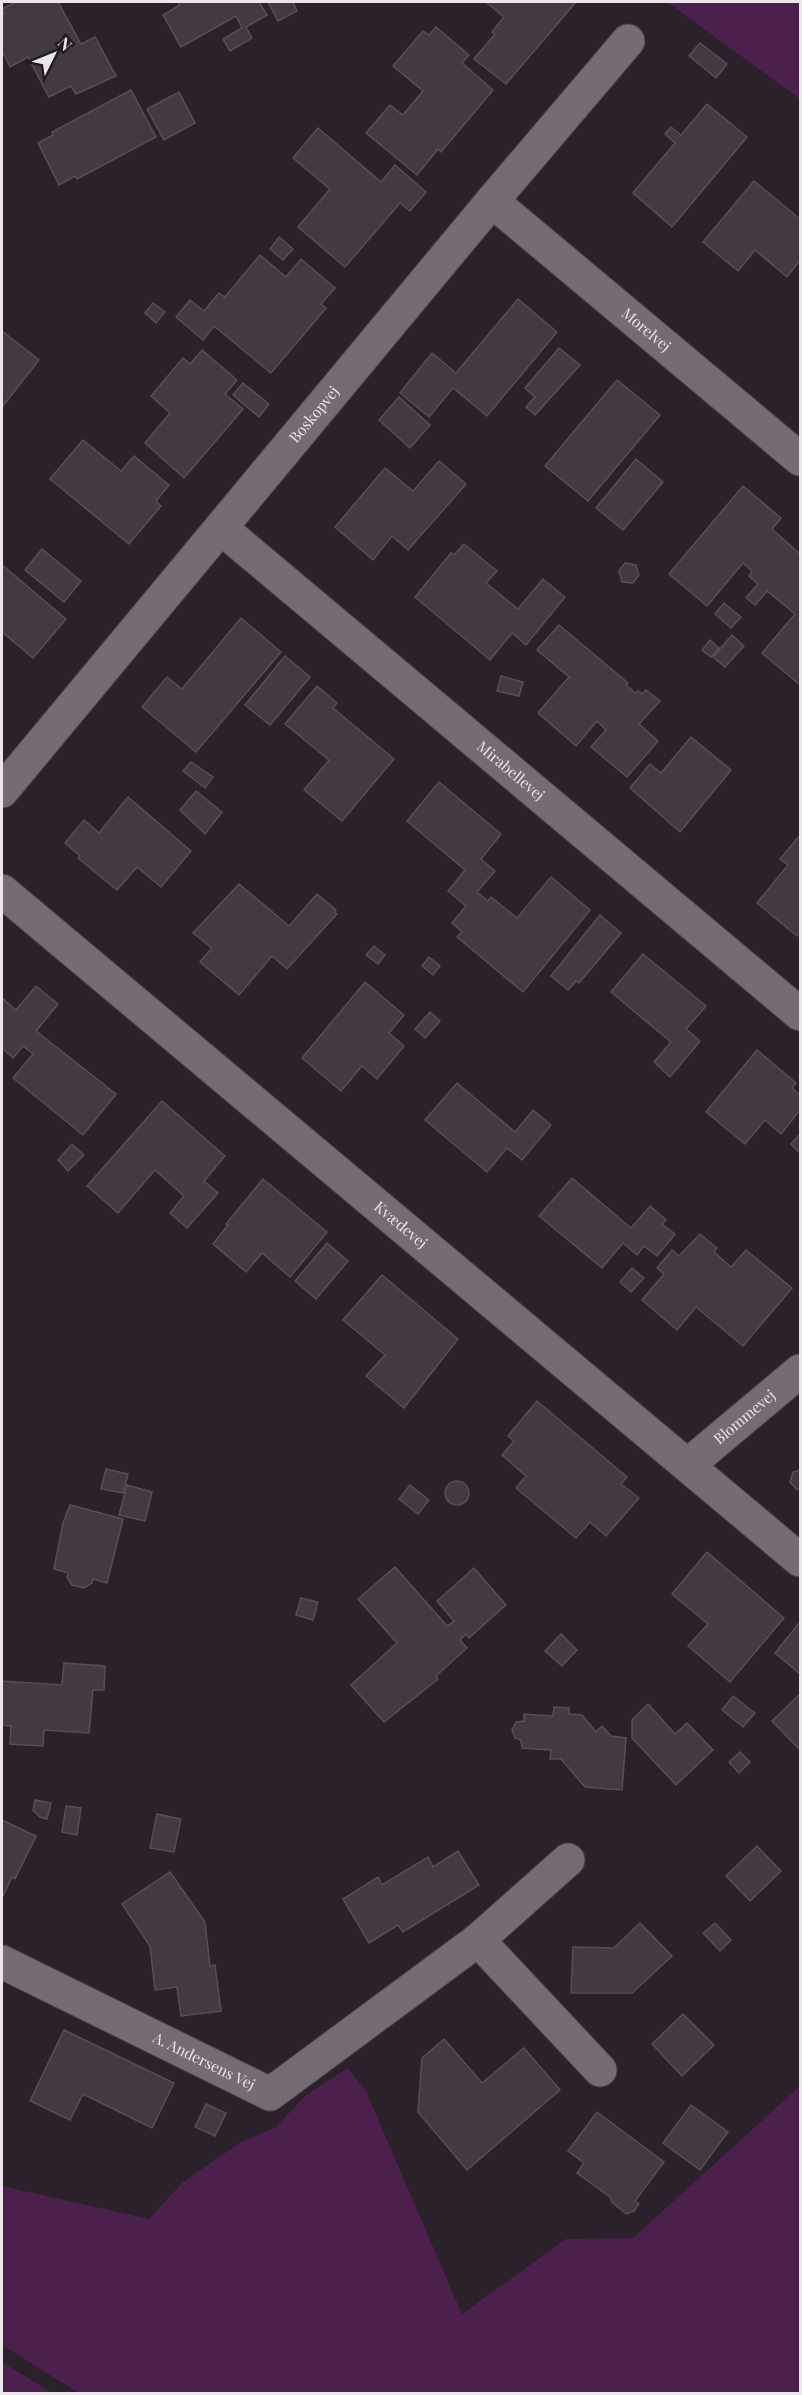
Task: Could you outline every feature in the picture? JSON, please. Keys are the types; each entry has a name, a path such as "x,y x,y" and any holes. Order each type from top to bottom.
{"street":[{"name":"Boskopvej","path":"2,791 492,201 628,42"},
{"name":"Morelvej","path":"492,201 801,459"},
{"name":"Mirabellevej","path":"221,528 801,1014"},
{"name":"Kvædevej","path":"2,891 801,1560"},
{"name":"Blommevej","path":"688,1465 801,1371"},
{"name":"A. Andersens Vej","path":"2,1962 270,2094 478,1940 568,1860"},
{"path":"478,1940 600,2070"}],"shaded area":[{"path":"667,2 800,2 800,99"},
{"path":"347,2068 365,2089 462,2314 566,2239 633,2238 800,2086 800,2393 79,2393 2,2345 2,2186 149,2219 183,2182 241,2142 275,2128 306,2095"},
{"path":"2,2362 52,2393 2,2393"}],"building":[{"path":"15,2 58,2 81,44 95,37 116,76 76,94 71,86 49,97 28,57 10,67 2,50 2,16 4,14 2,9"},
{"path":"178,2 259,2 267,15 246,27 252,38 230,51 223,39 242,28 236,16 181,47 163,15 180,5"},
{"path":"268,2 293,2 297,11 278,21"},
{"path":"486,2 576,2 506,84 474,59 495,34 492,32 504,17"},
{"path":"436,27 469,55 462,63 493,90 441,152 438,149 417,175 366,133 390,105 403,115 423,91 393,66 423,31 429,35"},
{"path":"700,43 727,64 716,78 689,56"},
{"path":"131,90 156,137 77,179 75,176 59,185 38,143 53,135 52,132"},
{"path":"179,92 195,123 164,140 147,109"},
{"path":"707,104 747,137 672,227 633,193 675,143 665,134 671,127 681,135"},
{"path":"318,128 381,182 395,165 426,192 410,211 400,203 345,267 298,227 330,189 293,158"},
{"path":"754,181 800,219 800,260 787,277 755,250 738,271 703,242"},
{"path":"279,237 293,249 283,260 270,249"},
{"path":"260,255 286,277 301,259 335,288 321,304 326,308 271,373 214,326 203,340 176,317 190,300 204,311 219,293 225,297"},
{"path":"518,299 557,332 487,416 453,388 429,417 400,393 432,353 456,373"},
{"path":"153,303 165,312 156,323 145,313"},
{"path":"2,331 39,360 2,407"},
{"path":"559,348 580,365 535,415 526,407 535,397 525,388"},
{"path":"202,350 237,380 225,394 243,409 184,478 145,443 170,413 151,396 183,358 190,364"},
{"path":"617,380 660,415 588,501 545,466"},
{"path":"243,383 269,404 259,417 233,395"},
{"path":"399,397 430,425 410,448 379,420"},
{"path":"83,440 121,471 134,456 169,485 156,501 161,506 129,544 50,479"},
{"path":"636,459 663,482 623,530 596,508"},
{"path":"439,461 466,484 408,550 392,536 373,560 335,527 385,468 413,491"},
{"path":"743,486 781,518 772,529 800,554 800,685 762,653 795,614 767,591 755,605 746,598 758,584 749,576 752,571 743,563 707,606 669,574"},
{"path":"464,544 497,571 486,583 518,609 543,579 565,597 526,645 512,633 490,660 415,597 451,553 454,555"},
{"path":"42,549 81,581 64,602 25,570"},
{"path":"625,563 636,565 639,575 633,583 622,582 619,571"},
{"path":"2,565 66,619 33,658 2,632"},
{"path":"724,603 741,617 731,628 715,614"},
{"path":"241,618 281,652 196,752 142,707 167,677 182,689"},
{"path":"559,625 628,683 626,685 635,693 638,691 642,694 646,690 660,701 639,724 658,741 627,777 591,747 606,730 597,721 576,746 538,713 569,677 537,650"},
{"path":"732,635 744,646 725,667 713,657"},
{"path":"710,640 719,648 711,657 702,650"},
{"path":"285,656 310,677 270,725 245,705"},
{"path":"501,676 523,682 519,696 497,691"},
{"path":"317,686 337,703 333,708 394,759 342,821 304,790 329,760 285,724"},
{"path":"691,737 731,770 680,832 630,788 650,764 661,773"},
{"path":"191,762 213,777 205,788 183,771"},
{"path":"439,782 501,834 481,859 495,871 477,892 488,901 491,897 517,918 551,877 590,910 523,992 457,937 462,932 452,923 466,906 448,891 465,870 407,821"},
{"path":"196,791 222,812 205,834 180,810"},
{"path":"128,797 191,851 161,887 137,867 117,890 78,858 80,856 65,843 84,820 99,833"},
{"path":"800,835 800,933 797,936 757,903 788,865 780,859"},
{"path":"239,884 289,926 317,894 336,910 334,912 337,914 287,969 272,956 239,995 200,962 212,948 193,933"},
{"path":"600,915 621,933 579,983 576,981 568,990 551,976"},
{"path":"374,946 385,955 378,964 366,955"},
{"path":"643,954 706,1006 686,1029 700,1041 670,1077 654,1062 671,1042 611,992"},
{"path":"429,957 440,966 433,975 422,966"},
{"path":"365,982 404,1015 389,1033 404,1046 377,1079 362,1066 341,1091 302,1058"},
{"path":"36,986 58,1004 36,1031 116,1094 83,1135 13,1078 33,1054 23,1046 13,1058 2,1048 2,998 16,1010"},
{"path":"430,1012 440,1021 425,1038 415,1029"},
{"path":"757,1050 796,1083 792,1088 800,1095 800,1110 781,1134 765,1120 745,1144 706,1112"},
{"path":"457,1083 515,1132 533,1110 551,1125 522,1160 507,1148 487,1172 425,1120"},
{"path":"162,1101 225,1156 204,1181 218,1193 187,1228 170,1213 184,1196 155,1170 118,1213 87,1186"},
{"path":"800,1134 800,1153 791,1144"},
{"path":"72,1144 84,1155 68,1171 58,1160"},
{"path":"572,1178 631,1228 650,1206 666,1220 662,1224 675,1234 657,1256 644,1246 637,1255 623,1243 602,1268 539,1216"},
{"path":"263,1179 327,1232 290,1277 262,1253 246,1272 213,1244 228,1225 226,1224"},
{"path":"700,1234 717,1248 714,1252 731,1267 746,1250 792,1288 743,1346 696,1307 677,1330 642,1300 664,1274 657,1268 672,1250 679,1256"},
{"path":"327,1243 348,1261 316,1299 295,1281"},
{"path":"632,1268 644,1278 631,1292 620,1282"},
{"path":"382,1275 458,1339 404,1408 366,1376 385,1355 343,1320"},
{"path":"537,1401 627,1477 621,1484 639,1498 606,1536 590,1522 576,1538 516,1488 526,1476 502,1455 514,1441 508,1436"},
{"path":"106,1469 128,1474 123,1493 101,1489"},
{"path":"800,1470 800,1489 797,1490 790,1482 793,1472"},
{"path":"457,1481 465,1485 469,1493 465,1501 457,1505 449,1501 445,1493 449,1485"},
{"path":"127,1485 152,1492 145,1521 119,1515"},
{"path":"410,1485 429,1500 418,1514 399,1499"},
{"path":"70,1505 123,1519 107,1583 93,1579 92,1583 84,1588 72,1585 67,1577 68,1573 54,1569 63,1523"},
{"path":"707,1552 784,1618 730,1682 688,1646 708,1624 672,1594"},
{"path":"395,1567 447,1626 454,1621 437,1601 474,1568 506,1605 469,1638 466,1634 460,1640 467,1648 436,1676 438,1679 384,1722 351,1685 397,1643 358,1599"},
{"path":"301,1598 318,1602 313,1620 296,1615"},
{"path":"800,1622 800,1674 775,1653"},
{"path":"561,1634 577,1650 562,1666 545,1651"},
{"path":"64,1663 105,1666 104,1690 93,1690 89,1733 44,1730 43,1746 10,1744 11,1726 2,1725 2,1681 62,1685"},
{"path":"800,1694 800,1750 772,1721"},
{"path":"733,1696 755,1713 743,1727 722,1710"},
{"path":"648,1704 675,1734 687,1723 713,1750 676,1785 632,1738 632,1720"},
{"path":"554,1707 569,1708 569,1714 582,1715 596,1732 602,1726 611,1736 626,1738 622,1790 585,1787 561,1759 550,1759 551,1750 522,1748 521,1740 515,1738 512,1730 516,1722 524,1721 524,1714 553,1716"},
{"path":"740,1752 750,1762 739,1773 729,1762"},
{"path":"35,1800 51,1803 47,1819 40,1817 33,1810"},
{"path":"66,1806 81,1808 77,1835 62,1832"},
{"path":"157,1814 181,1819 174,1852 150,1848"},
{"path":"2,1820 36,1836 15,1879 12,1877 2,1898"},
{"path":"757,1846 781,1871 750,1901 726,1876"},
{"path":"458,1851 479,1885 403,1932 398,1925 369,1943 343,1899 378,1877 382,1885 428,1857 433,1867"},
{"path":"170,1872 205,1922 210,1966 215,1965 221,2011 181,2016 177,1987 155,1990 150,1946 122,1904"},
{"path":"640,1923 672,1956 632,1993 571,1993 573,1947 614,1948"},
{"path":"715,1923 731,1940 720,1951 703,1933"},
{"path":"683,2014 714,2045 682,2076 652,2044"},
{"path":"64,2030 174,2083 152,2128 83,2094 70,2120 30,2101"},
{"path":"444,2039 482,2083 524,2048 560,2090 467,2170 418,2112 422,2058"},
{"path":"206,2104 226,2113 215,2136 195,2127"},
{"path":"691,2105 728,2132 700,2170 663,2143"},
{"path":"597,2112 664,2162 635,2201 639,2204 634,2211 626,2214 612,2202 610,2197 577,2173 584,2163 568,2151"}]}
